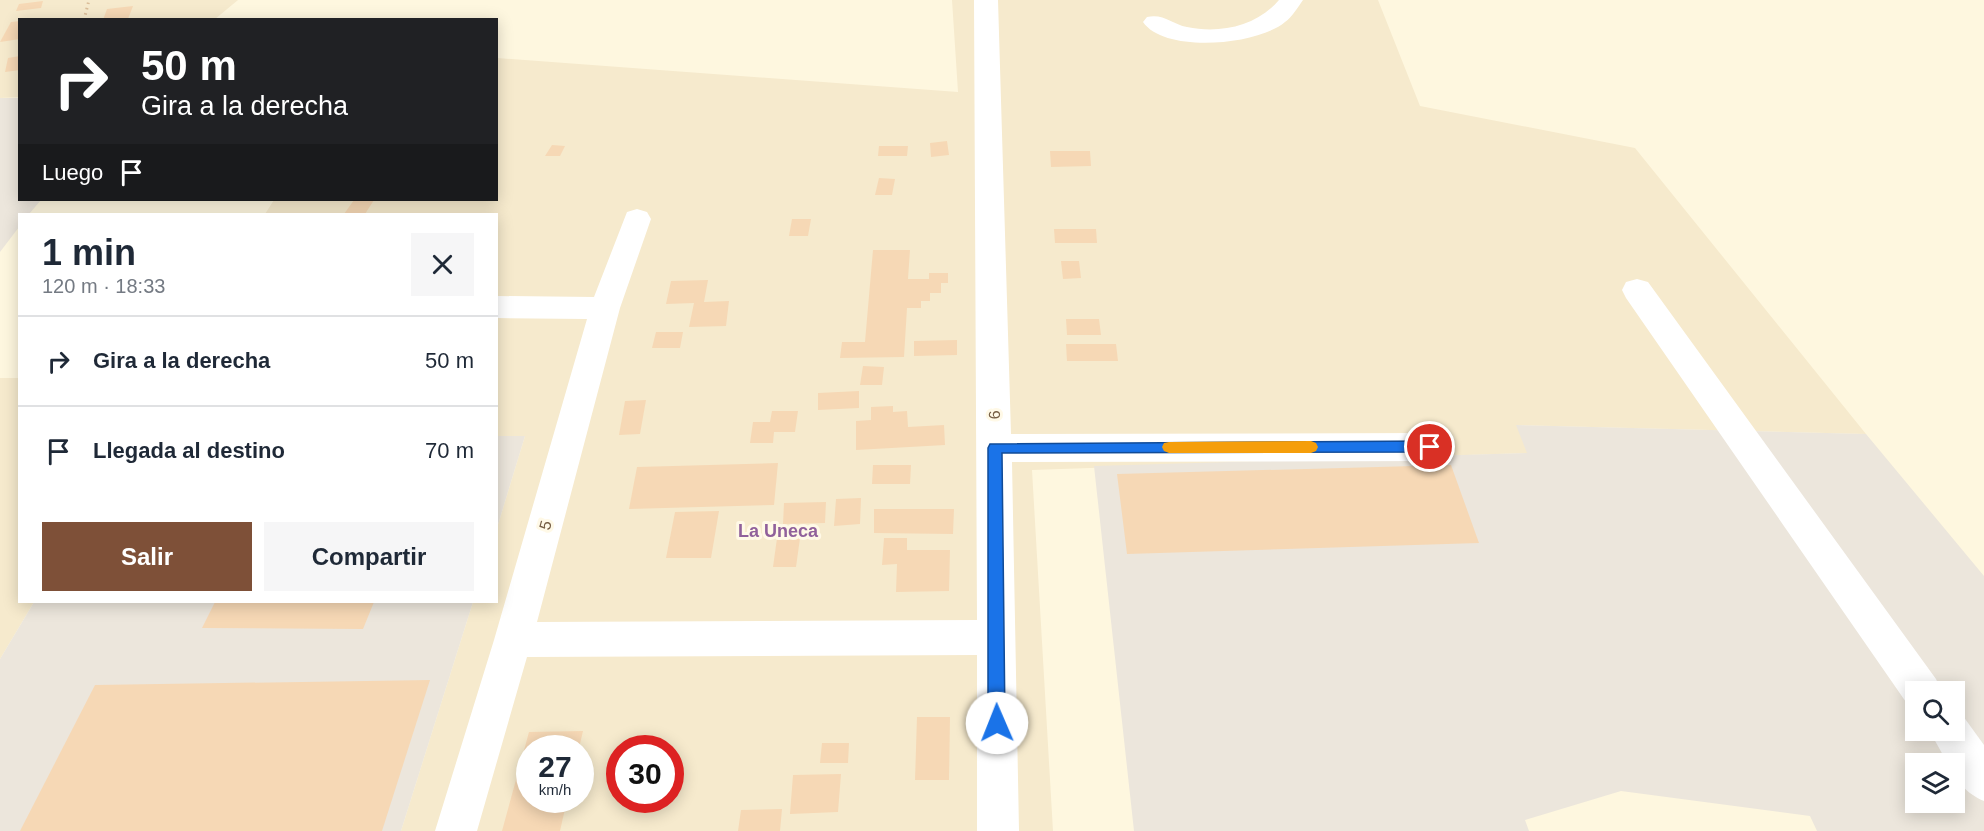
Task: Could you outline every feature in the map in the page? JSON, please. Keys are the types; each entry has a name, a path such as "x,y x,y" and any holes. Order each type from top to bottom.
{"street":[{"name":"6","path":"986,0 995,448 995,637 999,831"},
{"path":"1155,22 1180,33 1210,37 1243,33 1276,18 1291,0"},
{"name":"5","path":"456,831 513,640 605,309 638,219"},
{"path":"1637,290 1914,681"},
{"path":"498,307 605,309"},
{"path":"995,448 1430,447"},
{"path":"513,640 995,637"},
{"path":"1957,741 1984,780"}],"path":[{"path":"84,18 89,0"}],"shaded area":[{"path":"0,0 238,0 216,18 18,18 18,97 0,98"},
{"path":"952,0 1378,0 1420,106 1635,148 1866,434 1517,425 1528,453 1032,470 1053,831 401,831 473,603 498,603 498,525 525,436 498,436 498,213 266,213 273,201 498,201 498,58 958,92"},
{"path":"0,98 18,98 18,201 40,201 30,213 18,213 18,228 0,252"},
{"path":"0,378 18,378 18,603 33,603 0,659"},
{"path":"1516,425 1866,434 1984,576 1984,831 1817,831 1810,816 1621,791 1525,820 1529,831 1134,831 1094,466 1527,453"},
{"path":"498,436 525,436 498,525"},
{"path":"33,603 473,603 401,831 0,831 0,659"}],"building":[{"path":"43,1 41,8 16,11 19,4"},
{"path":"133,6 128,18 104,18 107,9"},
{"path":"18,21 18,39 0,42 11,22"},
{"path":"18,56 18,70 5,72 8,58"},
{"path":"947,141 949,155 931,157 930,143"},
{"path":"552,145 565,146 560,156 545,156"},
{"path":"879,146 908,146 907,156 878,156"},
{"path":"1050,151 1090,151 1091,166 1051,167"},
{"path":"879,178 895,179 892,195 875,195"},
{"path":"353,201 373,201 366,213 345,213"},
{"path":"792,219 811,219 808,236 789,236"},
{"path":"1054,229 1096,229 1097,243 1055,243"},
{"path":"873,250 910,250 908,279 929,279 929,273 948,273 948,283 941,283 941,293 930,293 930,301 921,301 921,308 907,308 904,357 840,358 842,342 865,342"},
{"path":"1061,261 1079,261 1081,278 1063,279"},
{"path":"708,280 704,302 729,301 726,326 689,327 694,303 666,304 671,281"},
{"path":"1066,319 1099,319 1101,335 1067,335"},
{"path":"656,332 683,332 680,348 652,348"},
{"path":"957,340 957,355 914,356 914,341"},
{"path":"1066,344 1116,344 1118,361 1067,361"},
{"path":"863,366 884,367 882,385 860,385"},
{"path":"859,391 859,408 818,410 818,393"},
{"path":"646,400 640,434 619,435 625,401"},
{"path":"893,406 893,412 907,411 908,427 944,425 945,445 856,450 856,421 871,420 871,407"},
{"path":"772,411 798,411 795,432 774,432 773,443 750,443 753,422 770,422"},
{"path":"778,463 774,505 629,509 637,467"},
{"path":"873,465 911,465 910,484 872,484"},
{"path":"1451,465 1479,543 1127,554 1117,474"},
{"path":"861,498 860,524 834,526 836,499"},
{"path":"826,502 825,523 783,524 784,503"},
{"path":"874,509 954,509 953,534 874,533"},
{"path":"719,511 711,558 666,558 675,512"},
{"path":"778,531 801,531 796,567 773,567"},
{"path":"884,538 907,538 907,550 950,550 949,591 896,592 897,564 882,565"},
{"path":"214,603 374,603 363,629 202,628"},
{"path":"430,680 382,831 20,831 95,685"},
{"path":"917,717 950,717 949,780 915,780"},
{"path":"583,731 582,735 528,735 529,732"},
{"path":"822,743 849,743 848,763 820,763"},
{"path":"841,774 838,812 790,814 793,775"},
{"path":"516,780 516,813 564,813 560,831 502,831"},
{"path":"782,809 780,831 738,831 741,810"}],"slow traffic":[{"path":"1169,447 1311,447"}],"district":[{"name":"La Uneca","path":"778,531"}],"route":[{"path":"997,723 995,448 1430,447"}]}
